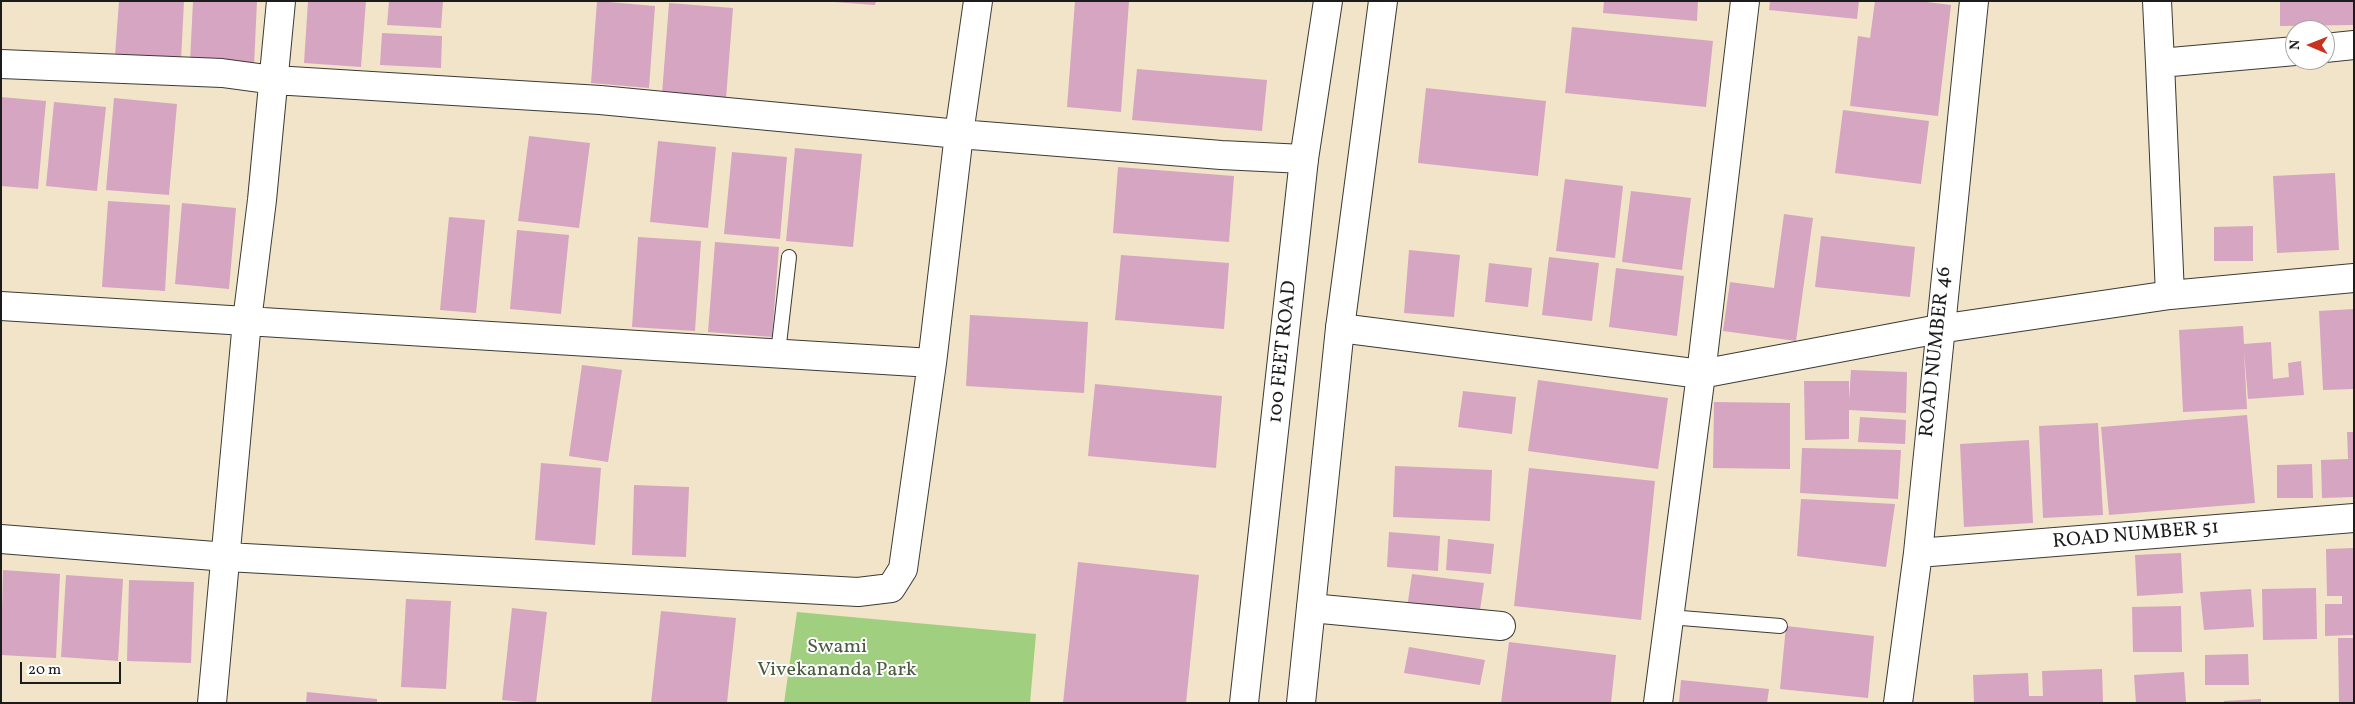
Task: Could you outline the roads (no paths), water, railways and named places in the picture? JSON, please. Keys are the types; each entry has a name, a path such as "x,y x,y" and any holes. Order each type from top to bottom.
{"street":[{"path":"212,703 227,557 247,321 282,1"},
{"path":"1,539 227,557 858,592 891,588 903,569 932,363 959,134 978,1"},
{"name":"100 FEET ROAD","path":"1244,703 1304,159 1328,1"},
{"path":"1302,703 1340,328 1383,1"},
{"path":"1658,703 1701,374 1745,1"},
{"name":"ROAD NUMBER 46","path":"1898,703 1918,553 1939,329 1974,1"},
{"path":"2157,1 2170,295"},
{"path":"2335,47 2354,45"},
{"path":"2160,63 2285,51"},
{"path":"1,64 222,73 274,80 600,100 959,134 1221,155 1304,159"},
{"path":"1340,328 1701,374 1939,329 2170,295 2354,278"},
{"path":"1,306 932,363"},
{"name":"ROAD NUMBER 51","path":"1918,553 2354,518"},
{"path":"1311,608 1502,626"}],"lane":[{"path":"778,353 789,257"},
{"path":"1669,617 1780,626"}],"park label":[{"name":"Swami Vivekananda Park","path":"837,660"}]}
